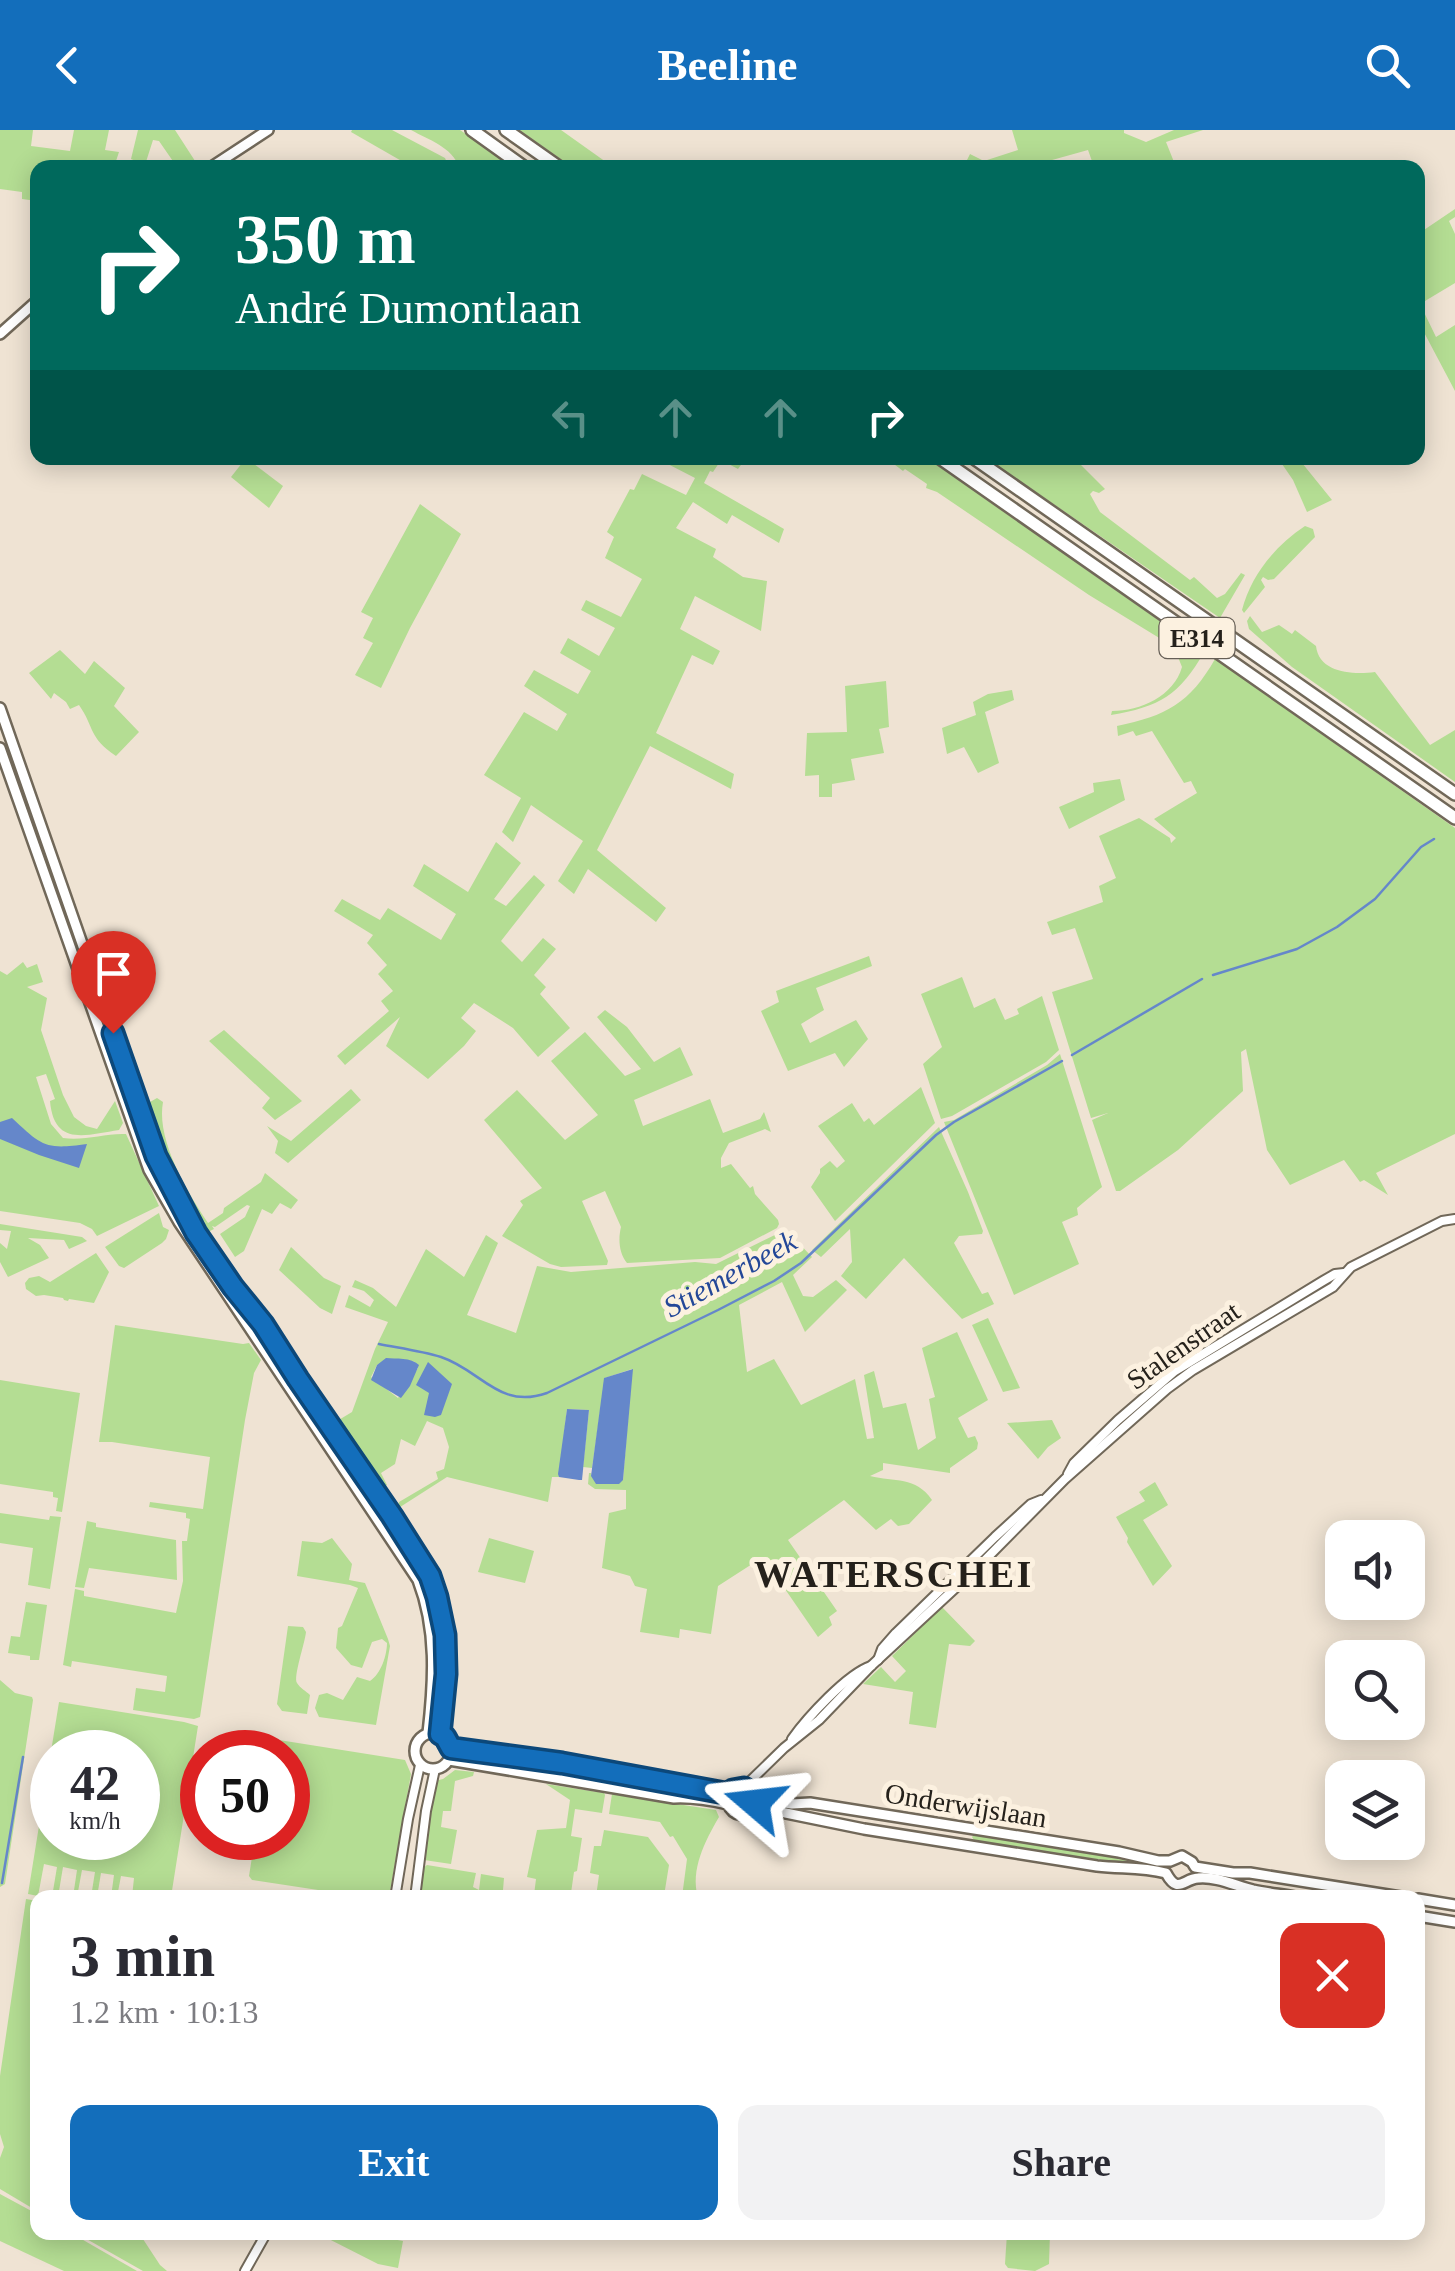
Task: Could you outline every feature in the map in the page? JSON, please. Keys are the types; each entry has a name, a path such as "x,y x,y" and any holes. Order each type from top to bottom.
{"highway":[{"path":"472,130 514,160"},
{"path":"506,130 549,160"},
{"name":"E314","path":"950,465 1455,818"},
{"name":"E314","path":"984,465 1455,794"}],"main road":[{"path":"222,160 268,130"},
{"path":"0,334 30,307"},
{"path":"0,708 156,1156 203,1244 263,1324 430,1576 445,1635 440,1734"},
{"path":"0,748 149,1170 180,1225 418,1580 428,1615 433,1657 428,1733"},
{"path":"428,1733 440,1734 451,1748 449,1760 435,1769 420,1764 415,1756 418,1739 428,1733"},
{"name":"Onderwijslaan","path":"451,1748 562,1763 729,1799"},
{"name":"Onderwijslaan","path":"449,1760 674,1798 729,1799"},
{"name":"Onderwijslaan","path":"751,1796 747,1814 730,1809 733,1790 751,1796 864,1829 1097,1866 1133,1866 1166,1873 1178,1884 1189,1882 1194,1873 1192,1862 1182,1856 1154,1861 810,1802 792,1804 751,1796"},
{"path":"1166,1873 1170,1861"},
{"name":"Onderwijslaan","path":"1194,1873 1254,1890"},
{"name":"Onderwijslaan","path":"1194,1873 1250,1873 1357,1890"},
{"path":"1425,1900 1455,1905"},
{"path":"1425,1917 1455,1922"}],"street":[{"name":"Stalenstraat","path":"1122,1423 1167,1389 1330,1283 1335,1274 1344,1273 1442,1220 1455,1219"},
{"name":"Stalenstraat","path":"751,1796 761,1770 875,1663 896,1633 1032,1504 1066,1479 1161,1382 1196,1358 1330,1283"},
{"path":"1196,1358 1202,1367"},
{"path":"396,1890 420,1764"},
{"path":"416,1890 435,1769"},
{"path":"245,2271 262,2240"}],"green space":[{"path":"0,130 33,130 31,146 70,151 74,130 109,130 105,150 119,152 116,160 30,160 30,200 22,199 22,192 0,189"},
{"path":"138,130 175,130 194,160 172,160 159,141 153,140 147,160 131,159"},
{"path":"392,130 446,160 400,160 351,132"},
{"path":"411,130 460,130 503,160 456,160"},
{"path":"519,130 561,130 603,160 562,160"},
{"path":"1012,130 1124,130 1146,142 1174,130 1203,130 1166,142 1173,160 1092,160 1088,150 1052,160 987,160 1018,150"},
{"path":"1455,209 1455,217 1449,221 1455,234 1455,283 1425,301 1425,229"},
{"path":"1425,314 1436,337 1455,325 1455,391 1425,334"},
{"path":"240,465 255,465 283,486 269,508 231,477"},
{"path":"670,465 718,465 704,483 784,529 779,543 732,515 727,524 693,502 676,528 716,549 713,557 743,577 767,581 761,631 695,596 680,629 720,651 713,665 692,655 656,733 734,774 731,789 650,746 597,850 666,908 656,922 588,869 574,894 558,881 583,841 531,805 513,842 502,832 521,798 484,775 524,712 557,731 567,714 524,686 534,670 578,694 591,671 560,653 568,638 599,656 615,628 581,610 586,600 621,617 642,579 605,558 614,537 607,532 630,489 634,490 642,474 686,495 695,478"},
{"path":"895,465 937,465 1204,652 1195,667 1166,697 1111,715 1112,711 1155,700 1172,686 1182,667 1174,647"},
{"path":"996,465 1081,465 1105,489 1090,494 1100,512 1190,580 1194,577 1217,598 1225,594 1241,573 1245,575 1220,618"},
{"path":"1283,465 1304,465 1332,500 1307,512"},
{"path":"420,504 461,534 381,688 355,675 373,643 363,638 373,618 361,612"},
{"path":"1305,526 1313,529 1315,537 1274,579 1263,577 1265,587 1244,613 1251,585 1266,562"},
{"path":"1250,616 1262,632 1279,625 1292,634 1295,630 1316,646 1318,655 1330,667 1347,672 1375,672 1430,745 1455,730 1455,782 1292,667 1249,629"},
{"path":"60,650 85,674 94,661 125,688 114,706 139,732 116,756 96,738 79,705 70,709 54,693 51,699 29,673"},
{"path":"1215,659 1455,828 1455,1134 1376,1173 1388,1195 1364,1180 1360,1182 1344,1160 1290,1185 1267,1150 1246,1049 1241,1052 1243,1091 1178,1150 1120,1191 1116,1191 1092,1120 1108,1113 1091,1118 1052,992 1093,979 1075,928 1052,935 1047,922 1103,902 1099,886 1116,878 1099,836 1139,818 1170,838 1171,843 1176,838 1154,819 1197,793 1191,781 1184,783 1152,731 1118,736 1117,726 1149,718 1175,705 1196,687"},
{"path":"886,681 889,727 879,729 884,753 851,759 855,780 832,784 832,797 819,797 819,775 805,776 807,733 847,732 845,686"},
{"path":"1012,690 1014,700 985,712 999,763 978,773 964,747 947,754 942,728 976,715 973,702 988,694"},
{"path":"1120,779 1125,800 1069,829 1059,807 1094,792 1093,783"},
{"path":"496,842 521,863 494,899 506,906 534,875 545,885 501,941 522,962 543,938 556,949 534,975 546,987 540,994 570,1028 538,1057 513,1028 474,1003 461,1018 476,1031 428,1079 386,1046 400,1017 345,1065 337,1056 389,1011 381,1001 393,991 378,974 387,965 367,943 373,935 334,911 342,899 380,920 388,908 441,940 456,914 413,886 424,864 468,892"},
{"path":"869,956 872,966 816,988 824,1010 801,1024 810,1043 856,1020 868,1039 844,1067 835,1053 788,1071 761,1011 779,1002 776,991"},
{"path":"23,962 27,968 37,964 43,982 27,987 47,998 41,1030 74,1117 97,1129 115,1101 123,1123 119,1130 95,1134 65,1132 53,1116 50,1101 55,1099 46,1074 36,1077 51,1124 63,1138 126,1134 159,1206 97,1236 80,1223 0,1211 0,971 7,975"},
{"path":"962,977 974,1008 995,998 1005,1020 1042,996 1059,1050 1046,1062 941,1119 923,1064 942,1047 921,994"},
{"path":"605,1010 627,1027 654,1062 680,1047 693,1075 634,1100 643,1126 710,1099 723,1133 760,1119 764,1112 771,1132 765,1129 729,1143 721,1158 721,1168 731,1164 750,1188 753,1186 755,1194 778,1220 777,1228 720,1258 627,1263 620,1246 621,1227 605,1191 582,1201 607,1265 550,1264 502,1236 523,1205 520,1201 542,1188 484,1120 517,1090 565,1140 598,1115 551,1061 585,1032 625,1076 641,1069 597,1017"},
{"path":"224,1030 302,1101 275,1120 262,1108 270,1098 209,1041"},
{"path":"1060,1054 1102,1187 1077,1208 1078,1215 1062,1222 1079,1264 1014,1295 944,1122 954,1120"},
{"path":"921,1087 935,1123 835,1221 811,1187 820,1169 830,1161 837,1168 845,1161 818,1126 852,1103 864,1122 869,1118 874,1125"},
{"path":"351,1089 361,1100 288,1163 275,1153 278,1141 267,1126 291,1141"},
{"path":"157,1098 163,1102 164,1133 175,1165 208,1223 261,1182 265,1173 298,1200 291,1209 280,1203 272,1214 262,1209 244,1251 235,1257 220,1234 245,1217 250,1206 212,1226 214,1229 207,1230 208,1239 198,1220 207,1223 199,1219 152,1128 150,1102"},
{"path":"939,1127 983,1231 959,1236 954,1243 982,1294 988,1292 994,1304 962,1319 904,1258 866,1299 841,1276 852,1262 850,1229 821,1257 812,1250"},
{"path":"159,1213 163,1227 169,1230 166,1239 124,1268 119,1266 105,1247"},
{"path":"0,1224 87,1241 69,1249 64,1240 28,1238 40,1245 49,1258 8,1277 0,1262 0,1243 7,1249 11,1231 0,1230"},
{"path":"783,1231 812,1257 793,1275 803,1296 813,1297 836,1280 847,1290 805,1332 782,1282 739,1305 747,1372 774,1359 801,1405 855,1379 867,1439 874,1438 864,1375 874,1371 883,1408 906,1403 918,1450 936,1438 929,1399 935,1397 922,1348 957,1332 988,1400 958,1418 968,1438 975,1436 978,1443 977,1449 950,1468 950,1473 883,1463 883,1470 870,1476 912,1483 926,1492 932,1500 909,1524 898,1526 891,1519 876,1530 844,1500 788,1540 837,1611 829,1617 832,1625 818,1637 763,1557 718,1586 711,1634 680,1629 679,1638 640,1632 647,1589 635,1586 630,1576 602,1568 609,1513 626,1509 626,1490 595,1489 588,1484 589,1473 623,1480 632,1369 605,1378 592,1468 583,1467 589,1410 567,1409 559,1477 552,1477 548,1502 447,1477 397,1509 399,1502 438,1479 436,1472 444,1469 449,1447 443,1428 427,1421 415,1446 401,1439 395,1464 381,1473 387,1485 382,1489 337,1421 352,1412 388,1322 345,1307 349,1295 370,1307 374,1300 352,1287 355,1280 373,1288 396,1307 426,1249 464,1277 486,1235 498,1243 467,1315 516,1333 537,1266 571,1272 695,1262 716,1264","holes":["401,1359 415,1362 418,1368 398,1398 371,1377 377,1365"]},
{"path":"291,1247 324,1278 341,1286 332,1314 320,1308 279,1270"},
{"path":"96,1253 109,1272 94,1303 36,1296 26,1289 29,1278 39,1276 50,1282"},
{"path":"988,1318 1020,1388 1003,1392 972,1325"},
{"path":"115,1325 249,1343 261,1360 254,1373 245,1420 200,1717 194,1719 133,1710 136,1688 165,1692 167,1676 72,1661 71,1667 63,1665 75,1589 84,1591 84,1596 176,1613 183,1581 182,1541 187,1541 190,1519 186,1513 149,1507 150,1502 203,1509 210,1457 99,1442"},
{"path":"0,1380 80,1393 62,1512 56,1511 58,1498 53,1497 53,1492 0,1484"},
{"path":"1052,1420 1061,1438 1038,1459 1007,1423"},
{"path":"333,1437 400,1534 428,1587 442,1642 439,1721 432,1720 438,1651 427,1592 411,1561 329,1440"},
{"path":"1155,1482 1168,1505 1143,1520 1172,1566 1153,1586 1116,1517 1145,1501 1139,1492"},
{"path":"0,1513 49,1520 50,1516 61,1517 50,1589 28,1585 33,1548 0,1543"},
{"path":"87,1521 96,1523 96,1527 176,1540 177,1580 89,1568 84,1588 75,1587"},
{"path":"332,1538 352,1564 349,1580 365,1583 390,1646 376,1725 319,1717 315,1708 319,1695 327,1693 343,1700 357,1677 370,1681 374,1678 387,1648 382,1639 372,1642 362,1668 351,1665 336,1648 338,1628 358,1588 297,1576 302,1541 322,1543"},
{"path":"489,1538 534,1551 525,1583 478,1572"},
{"path":"26,1602 47,1605 39,1660 8,1653 11,1636 20,1637"},
{"path":"942,1607 975,1641 970,1646 949,1644 936,1728 909,1724 913,1692 863,1684 881,1667 895,1682 906,1671 892,1656"},
{"path":"288,1626 303,1627 306,1632 296,1680 310,1695 307,1714 282,1711 277,1704"},
{"path":"0,1680 15,1693 33,1700 5,1884 0,1887"},
{"path":"59,1702 198,1726 197,1730 180,1730 180,1840 172,1890 133,1890 134,1878 121,1876 118,1890 112,1890 114,1875 101,1873 98,1890 92,1890 95,1872 82,1870 78,1890 74,1890 77,1870 63,1867 59,1890 53,1890 57,1867 44,1864 39,1890 30,1890 28,1894 33,1860 160,1860 160,1730 54,1730"},
{"path":"310,1745 405,1760 411,1774 390,1890 318,1890 252,1880 252,1860 310,1860"},
{"path":"464,1752 714,1793 713,1798 462,1760"},
{"path":"455,1770 474,1772 473,1776 455,1781 451,1811 443,1811 441,1827 457,1830 451,1864 424,1860 435,1781"},
{"path":"546,1784 605,1795 602,1813 575,1809 571,1836 582,1838 571,1890 535,1890 536,1879 527,1877 537,1830 566,1828 570,1800"},
{"path":"612,1794 716,1810 719,1817 697,1866 697,1890 683,1890 687,1859 660,1822 609,1814"},
{"path":"604,1830 648,1837 669,1865 665,1890 597,1890 599,1875 590,1873 594,1846 601,1846"},
{"path":"975,1833 1153,1863 1152,1867 975,1842"},
{"path":"427,1865 476,1873 473,1887 479,1890 419,1890"},
{"path":"481,1874 504,1878 503,1890 479,1890"},
{"path":"26,1899 30,1900 30,2207 0,2189 4,2147 0,2134 0,2076"},
{"path":"0,2194 30,2210 30,2240 83,2240 137,2271 64,2271 0,2241"},
{"path":"88,2240 144,2240 167,2271 143,2271"},
{"path":"331,2240 403,2241 398,2268 378,2264"},
{"path":"1007,2240 1050,2240 1049,2264 1035,2271 1008,2268"}],"water":[{"path":"12,1118 45,1144 87,1144 79,1168 0,1139 0,1122"},
{"path":"386,1358 419,1365 401,1398 371,1380 377,1365"},
{"path":"428,1362 452,1384 441,1415 435,1417 424,1415 429,1393 416,1385"},
{"path":"633,1369 623,1480 619,1484 596,1484 591,1476 604,1378"},
{"path":"567,1409 589,1410 582,1480 558,1474"}],"waterway":[{"name":"Stiemerbeek","path":"1213,975 1297,949 1337,927 1375,899 1421,847 1434,839"},
{"name":"Stiemerbeek","path":"1072,1055 1202,979"},
{"name":"Stiemerbeek","path":"379,1344 441,1357 503,1393 530,1397 547,1393 774,1281 801,1263 936,1135 1062,1061"},
{"path":"2,1883 23,1757"}],"district":[{"name":"WATERSCHEI","path":"894,1574"}],"route":[{"path":"113,1033 156,1156 196,1233 263,1324 430,1576 445,1635 440,1734 451,1748 562,1763 730,1794 744,1788 754,1795 755,1803"}]}
